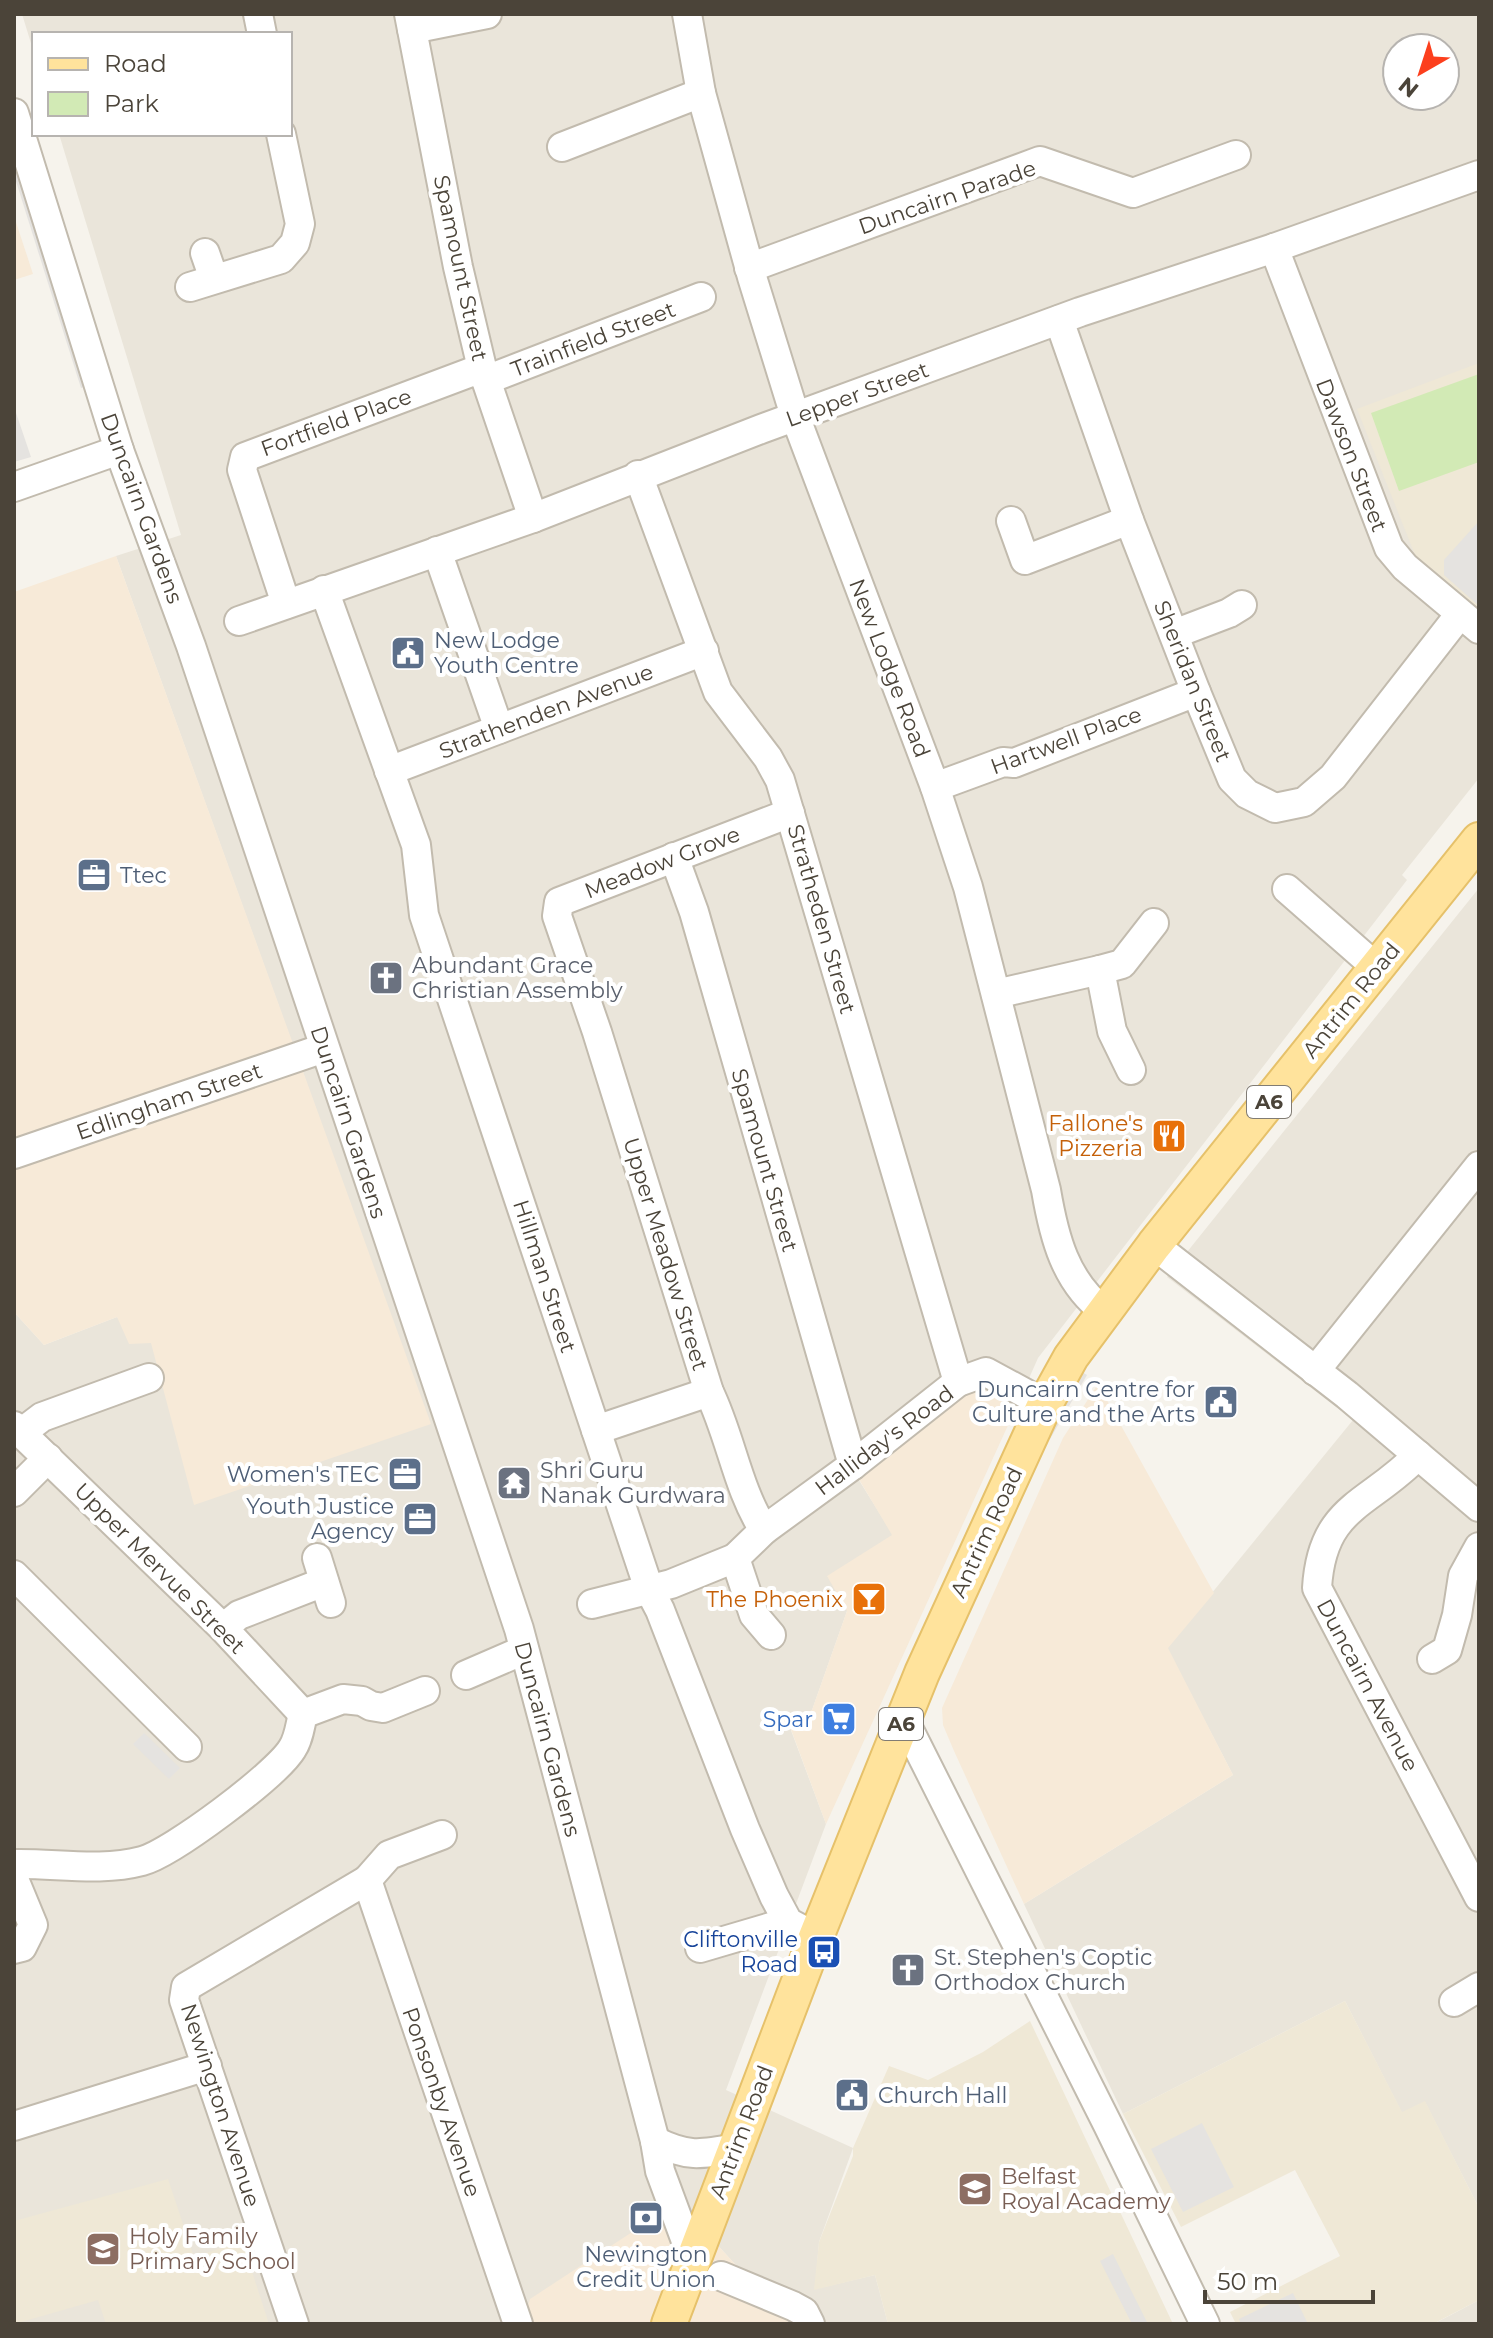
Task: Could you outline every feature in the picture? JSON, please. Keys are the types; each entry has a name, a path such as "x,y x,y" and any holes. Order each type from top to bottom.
{"main road":[{"name":"Antrim Road","path":"669,2324 707,2268 735,2148 802,1929 903,1718 976,1549 1045,1404 1071,1357 1154,1245 1479,840"}],"street":[{"path":"410,21 487,14"},
{"name":"New Lodge Road","path":"687,14 701,93 749,268 795,416 935,787 968,887 1046,1190 1053,1230 1067,1268 1088,1299 1105,1312"},
{"name":"Spamount Street","path":"410,21 458,267 484,374 533,518"},
{"path":"562,147 701,93"},
{"name":"Duncairn Gardens","path":"14,113 119,450 191,646 519,1629 655,2141 660,2171 707,2268"},
{"path":"203,273 281,259 295,243 300,224 281,136"},
{"name":"Duncairn Parade","path":"749,268 1040,161 1133,193 1236,155"},
{"name":"Lepper Street","path":"239,621 533,518 638,475 1059,320 1479,175"},
{"name":"Dawson Street","path":"1274,248 1389,548 1405,567 1469,621"},
{"name":"Trainfield Street","path":"484,374 701,297"},
{"name":"Sheridan Street","path":"1059,320 1129,520 1196,692 1232,779 1247,794 1275,808 1304,802 1333,777 1469,621"},
{"name":"Fortfield Place","path":"286,604 242,470 245,457 484,374"},
{"path":"14,487 119,450"},
{"name":"Stratheden Street","path":"638,475 718,692 768,758 780,780 958,1382"},
{"path":"1011,521 1025,560 1129,520"},
{"path":"437,551 499,729"},
{"name":"Hillman Street","path":"324,590 416,845 424,915 649,1589 660,1610 745,1829 802,1929"},
{"path":"1174,634 1242,605"},
{"name":"Strathenden Avenue","path":"389,771 704,651"},
{"name":"Hartwell Place","path":"935,787 1003,762 1014,763 1196,692"},
{"name":"Meadow Grove","path":"576,975 557,916 559,902 790,813"},
{"name":"Spamount Street","path":"674,857 694,912 853,1465"},
{"path":"1287,889 1377,968"},
{"path":"996,994 1122,964 1154,923"},
{"path":"1100,970 1112,1031 1131,1070"},
{"name":"Upper Meadow Street","path":"576,975 597,1032 709,1392 719,1412 750,1508 764,1530"},
{"name":"Edlingham Street","path":"14,1154 324,1048"},
{"path":"1315,1371 1479,1166"},
{"path":"1154,1245 1315,1371 1479,1506"},
{"name":"Halliday's Road","path":"592,1604 671,1584 735,1558 764,1530 958,1382 986,1372 1045,1404"},
{"path":"18,1429 42,1417 149,1378"},
{"path":"596,1430 709,1392"},
{"name":"Upper Mervue Street","path":"18,1429 223,1628 303,1714"},
{"name":"Duncairn Avenue","path":"1418,1455 1338,1520 1322,1554 1317,1588 1479,1897"},
{"path":"14,1492 48,1458"},
{"path":"1432,1659 1447,1650 1463,1576 1479,1547"},
{"path":"735,1558 754,1615 771,1635"},
{"path":"14,1575 187,1747"},
{"path":"223,1628 239,1615 324,1581"},
{"path":"466,1675 524,1650"},
{"path":"14,1864 84,1867 142,1861 171,1847 218,1814 284,1760 295,1746 303,1714 343,1699 383,1708 425,1691"},
{"path":"903,1718 1205,2324"},
{"name":"Newington Avenue","path":"294,2324 184,2000 186,1987 367,1880 389,1855 442,1835"},
{"path":"14,1879 33,1925 22,1947 14,1949"},
{"name":"Ponsonby Avenue","path":"367,1880 518,2324"},
{"path":"700,1948 802,1929"},
{"path":"1454,2002 1479,1987"},
{"path":"14,2126 207,2066"},
{"path":"655,2141 676,2152 694,2155 735,2148"},
{"path":"707,2268 793,2306 804,2312 810,2324"}],"shaded area":[{"path":"22,14 1479,14 1479,778 1402,875 1407,880 1038,1358 1015,1410 978,1386 857,1477 893,1535 847,1611 812,1710 789,1725 826,1824 726,2090 853,2148 819,2242 815,2289 875,2275 888,2324 790,2324 678,2202 522,2324 14,2324 14,1312 44,1345 117,1317 151,1343 430,1424 116,556 181,535 60,136 292,136 292,32 32,32 32,46"},
{"path":"14,151 87,386 81,388 14,175"},
{"path":"14,216 33,274 14,280"},
{"path":"1479,363 1479,613 1419,565 1357,409"},
{"path":"14,407 31,457 14,462"},
{"path":"1479,521 1479,606 1444,575 1444,560"},
{"path":"116,556 431,1424 194,1505 151,1343 129,1344 117,1317 44,1345 14,1312 14,592"},
{"path":"1479,888 1479,2208 1425,2102 1402,2113 1345,2001 1123,2114 1024,1904 1233,1775 1167,1648 1353,1420 1167,1277"},
{"path":"1082,1372 1087,1375 1050,1439 1045,1436"},
{"path":"1098,1384 1214,1593 1168,1648 1233,1775 1024,1904 943,1725 942,1708 1063,1438"},
{"path":"978,1386 1015,1410 826,1824 789,1724 812,1710 847,1611 827,1576 892,1535 857,1476"},
{"path":"144,1733 180,1768 169,1779 133,1744"},
{"name":"Belfast Royal Academy","path":"1345,2001 1402,2112 1425,2101 1479,2208 1479,2300 1433,2324 1236,2324 1230,2312 1340,2256 1295,2170 1181,2227 1123,2114"},
{"name":"Belfast Royal Academy","path":"1030,2021 1173,2324 888,2324 875,2275 814,2290 819,2242 853,2156 853,2148 889,2066 928,2080 983,2052"},
{"path":"1202,2123 1234,2187 1183,2212 1151,2149"},
{"name":"Holy Family Primary School","path":"168,2179 194,2257 242,2241 269,2324 106,2324 98,2300 14,2324 14,2221"},
{"path":"678,2202 790,2324 522,2324 530,2299"},
{"path":"1113,2254 1148,2324 1132,2324 1100,2261"},
{"path":"1293,2293 1308,2324 1241,2324 1239,2319"},
{"path":"1479,2300 1479,2324 1433,2324 1447,2317"}],"green space":[{"path":"1479,374 1479,462 1399,491 1371,413"}],"place":[{"name":"New Lodge Youth Centre","path":"408,653"},
{"name":"Ttec","path":"94,875"},
{"name":"Abundant Grace Christian Assembly","path":"386,978"},
{"name":"Fallone's Pizzeria","path":"1169,1136"},
{"name":"Duncairn Centre for Culture and the Arts","path":"1221,1402"},
{"name":"Women's TEC","path":"405,1474"},
{"name":"Shri Guru Nanak Gurdwara","path":"514,1483"},
{"name":"Youth Justice Agency","path":"420,1519"},
{"name":"The Phoenix","path":"869,1599"},
{"name":"Spar","path":"839,1719"},
{"name":"Cliftonville Road","path":"824,1952"},
{"name":"St. Stephen's Coptic Orthodox Church","path":"908,1970"},
{"name":"Church Hall","path":"852,2095"},
{"name":"Belfast Royal Academy","path":"975,2189"},
{"name":"Newington Credit Union","path":"646,2218"},
{"name":"Holy Family Primary School","path":"103,2249"}]}
